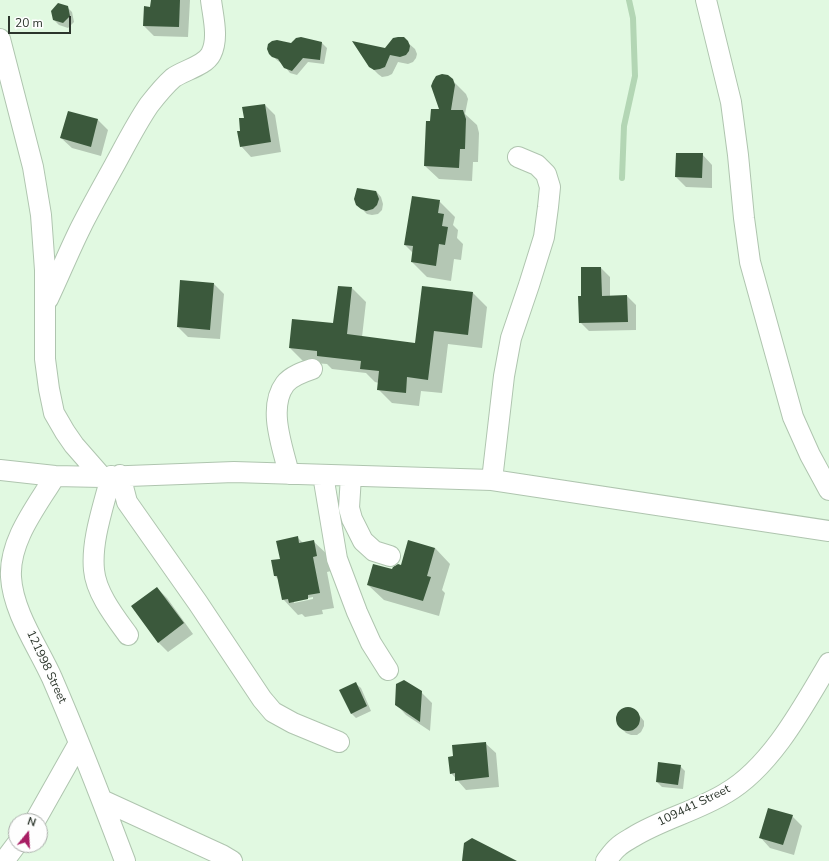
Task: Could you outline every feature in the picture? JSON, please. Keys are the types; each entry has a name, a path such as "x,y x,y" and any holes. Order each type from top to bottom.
{"street":[{"path":"45,305 80,228 137,124 160,92 173,78 208,59 212,52 214,30 211,0"},
{"path":"706,0 731,102 750,262 793,417 810,455 829,490"},
{"path":"0,38 5,77 33,167 41,215 45,270 45,359 48,389 54,413 74,445 111,476 127,502 198,603 262,699 273,712 293,723 339,742"},
{"path":"492,480 504,376 511,338 544,237 550,187 546,174 537,165 518,157"},
{"path":"289,474 276,420 277,400 285,383 294,376 312,369"},
{"path":"0,470 54,476 111,476 234,472 492,480 829,531"},
{"path":"323,475 337,559 357,612 371,643 388,670"},
{"name":"121998 Street","path":"54,476 24,528 14,554 11,576 13,593 79,744 102,800 122,856"},
{"path":"111,476 97,530 94,554 94,571 100,591 128,635"},
{"path":"351,476 349,508 352,519 363,541 374,551 390,556"},
{"path":"0,596 11,576"},
{"name":"109441 Street","path":"606,861 618,847 647,829 727,793 750,775 786,732 829,663"},
{"path":"40,813 79,744"},
{"path":"102,800 232,861"}],"building":[{"path":"151,0 180,0 179,27 143,26 144,6 150,7"},
{"path":"58,3 68,6 70,16 63,23 53,20 51,11"},
{"path":"301,37 322,42 320,60 303,58 292,71 284,68 278,59 269,54 267,49 268,44 272,41 277,40 291,43 296,38"},
{"path":"404,37 408,41 410,46 409,51 406,55 400,57 390,55 385,67 374,70 369,67 352,41 385,48 393,38"},
{"path":"442,74 448,75 453,79 455,85 451,110 463,110 466,119 465,149 460,149 459,168 424,166 426,121 430,121 431,109 439,109 431,86 436,76"},
{"path":"265,104 271,142 240,147 237,131 240,131 239,118 244,118 242,107"},
{"path":"68,111 98,119 91,147 60,138"},
{"path":"676,153 703,153 702,178 675,177"},
{"path":"357,188 376,191 379,199 377,205 373,209 366,211 356,205 354,199"},
{"path":"412,196 440,200 438,213 444,214 442,226 448,227 445,245 439,244 436,266 411,262 413,246 404,245"},
{"path":"581,267 601,267 602,296 627,295 628,322 579,323 578,296 581,296"},
{"path":"180,280 214,283 210,330 177,327"},
{"path":"338,286 352,287 347,334 415,343 422,286 473,292 468,335 434,331 428,380 407,377 406,393 377,390 379,371 360,369 361,361 317,356 317,351 289,348 292,319 333,323"},
{"path":"298,536 299,543 314,540 317,556 313,557 320,593 308,595 308,599 289,603 288,599 282,600 277,576 274,576 271,560 280,559 276,541"},
{"path":"408,540 435,548 427,576 431,577 423,601 367,585 373,564 392,569 398,564 401,565"},
{"path":"157,587 184,623 158,643 131,606"},
{"path":"404,680 422,691 420,722 395,705 396,684"},
{"path":"356,682 367,706 351,714 339,690"},
{"path":"628,707 633,708 639,714 639,724 633,730 628,731 623,730 617,724 616,719 617,714 623,708"},
{"path":"486,742 489,777 455,781 455,773 450,774 448,757 453,756 452,745"},
{"path":"658,762 681,765 678,785 656,782"},
{"path":"768,808 793,815 783,845 759,838"},
{"path":"472,838 517,861 462,861 464,843"}],"waterway":[{"path":"622,178 624,126 635,76 633,18 629,0"}]}
